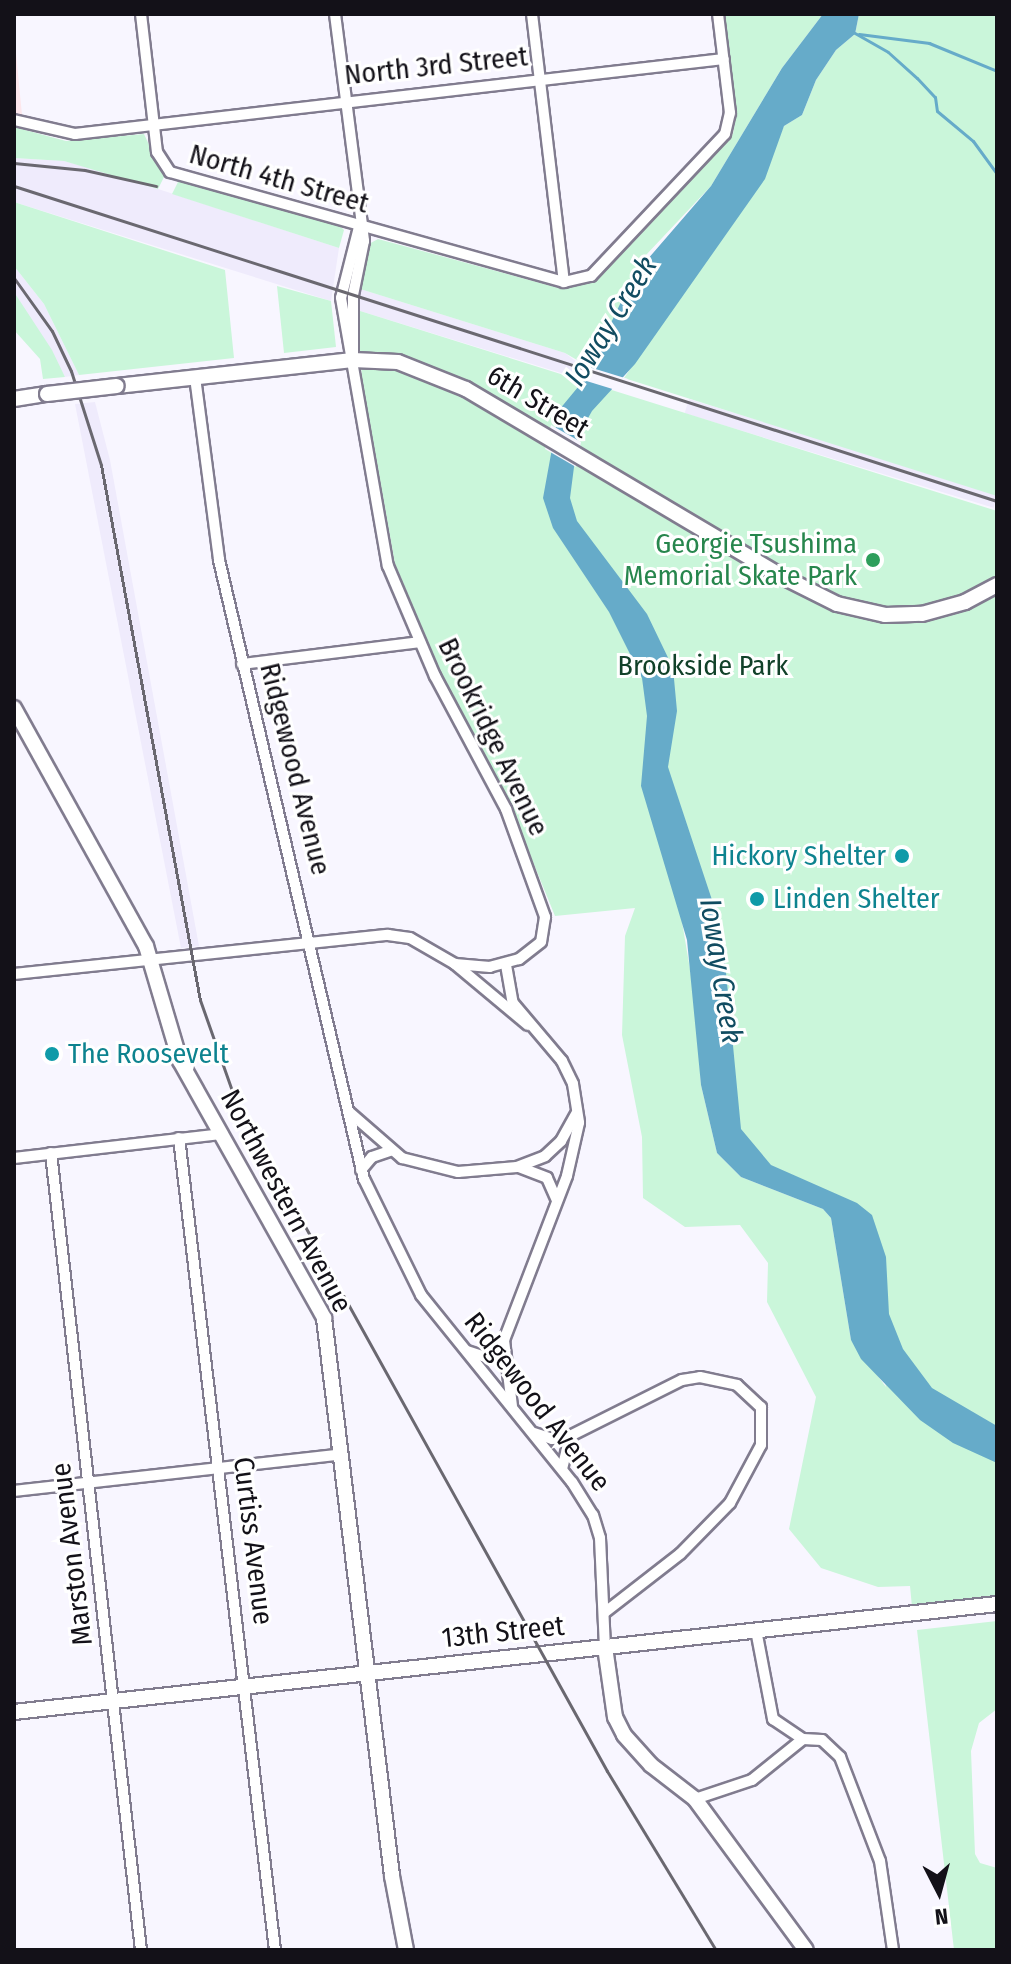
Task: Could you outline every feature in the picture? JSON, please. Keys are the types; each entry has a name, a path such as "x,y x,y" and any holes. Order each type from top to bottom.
{"main road":[{"name":"6th Street","path":"14,399 353,360 398,362 427,370 532,428 777,574 855,610 922,614 965,602 997,585"},
{"name":"Northwestern Avenue","path":"14,708 21,736 151,959 167,1029 221,1134 324,1318 371,1673 392,1876 406,1950"},
{"name":"13th Street","path":"14,1712 997,1604"},
{"name":"Ridgewood Avenue","path":"605,1647 615,1717 624,1735 651,1765 695,1799 806,1950"}],"street":[{"name":"North 4th Street","path":"141,14 158,157 170,172 564,282"},
{"path":"335,14 359,227 364,241 353,295 357,345 353,360"},
{"path":"532,14 564,282 591,276 725,134 730,113 718,14"},
{"name":"North 3rd Street","path":"154,124 724,59"},
{"path":"14,120 61,134 154,124"},
{"name":"Brookridge Avenue","path":"359,227 341,298 345,342 353,360 388,566 420,642 506,809 545,917 541,942 506,965"},
{"name":"Ridgewood Avenue","path":"195,377 219,560 361,1170 399,1260 457,1345 562,1469 593,1515 600,1538 605,1647"},
{"path":"242,664 420,642"},
{"path":"14,974 310,941 410,938 455,964 528,1025 562,1061 578,1108 575,1150 504,1340 486,1357 457,1345"},
{"path":"455,964 506,965 513,1003 528,1025"},
{"path":"347,1110 392,1150 430,1168 458,1172 517,1167 545,1156 561,1141 578,1108"},
{"path":"14,1158 221,1134"},
{"name":"Curtiss Avenue","path":"179,1138 275,1950"},
{"path":"361,1170 378,1153 392,1150"},
{"name":"Marston Avenue","path":"51,1153 141,1950"},
{"path":"517,1167 547,1178 558,1201"},
{"path":"504,1340 512,1407"},
{"path":"533,1433 552,1439 570,1436 669,1385 700,1377 749,1392 757,1399 763,1419 755,1461 712,1526 604,1613"},
{"path":"562,1469 570,1436"},
{"path":"14,1491 342,1454"},
{"path":"756,1630 773,1719 803,1739 822,1740 840,1757 880,1861 893,1950"},
{"path":"695,1799 752,1780 803,1739"}],"shaded area":[{"path":"14,37 15,43 22,115 14,113"},
{"path":"14,158 64,161 106,172 339,248 331,301 14,202"},
{"path":"14,266 44,304 79,375 65,377 14,292"},
{"path":"357,288 565,353 578,363 574,377 357,310"},
{"path":"689,399 997,493 994,508 685,413"},
{"path":"95,402 110,460 199,946 181,948 75,404"}],"green space":[{"path":"724,14 823,14 782,68 711,186 646,255 589,367 565,353 357,288 367,245 378,239 559,288 594,279 733,134 736,116"},
{"path":"859,14 997,14 997,496 624,378 745,205 784,126 802,115 816,80 836,50 855,34"},
{"path":"14,127 66,141 144,134 164,177 158,189 64,161 14,158"},
{"path":"179,180 338,224 344,230 339,248 172,194"},
{"path":"14,202 225,270 234,358 79,375 44,304 14,266"},
{"path":"277,286 331,301 336,347 284,353"},
{"path":"14,292 52,350 65,377 43,379 40,359 14,330"},
{"name":"Brookside Park","path":"357,310 997,511 997,1600 912,1607 910,1586 878,1587 821,1568 789,1529 816,1397 767,1302 768,1263 740,1225 685,1227 643,1198 642,1137 622,1035 625,936 635,908 555,916 511,808 441,673 395,564 362,379","holes":["679,904 710,1003 734,1156 852,1218 886,1387 851,1340 831,1218 823,1209 741,1177 717,1153 701,1085 695,999"]},
{"path":"997,1621 997,1709 979,1723 971,1751 975,1854 980,1863 997,1868 997,1950 954,1950 917,1630"}],"water":[{"name":"Ioway Creek","path":"823,14 859,14 855,34 836,50 816,80 802,115 784,126 765,179 635,364 592,411 578,436 570,498 577,521 647,614 673,668 677,711 668,767 714,906 725,962 741,1129 771,1165 857,1203 872,1215 886,1257 889,1314 903,1349 932,1388 997,1426 997,1463 953,1443 920,1420 861,1359 851,1340 831,1218 823,1209 741,1177 717,1153 701,1085 687,940 641,786 647,716 642,678 609,612 553,528 543,498 559,410 583,381 634,275 711,186 782,68"}],"pier":[{"path":"585,366 628,379 619,391 580,379"},
{"path":"551,425 581,442 576,467 545,449"}],"waterway":[{"path":"853,32 888,52 917,78 935,97 937,111 973,141 997,174"},
{"path":"859,34 929,43 997,71"}],"railway":[{"path":"14,163 85,170 156,186"},
{"path":"14,186 997,501"},
{"path":"14,278 52,331 71,371 101,465 200,1000 236,1102 607,1771 716,1950"}],"place":[{"name":"Georgie Tsushima Memorial Skate Park","path":"873,560"},
{"name":"Hickory Shelter","path":"902,856"},
{"name":"Linden Shelter","path":"757,899"},
{"name":"The Roosevelt","path":"52,1054"}]}
